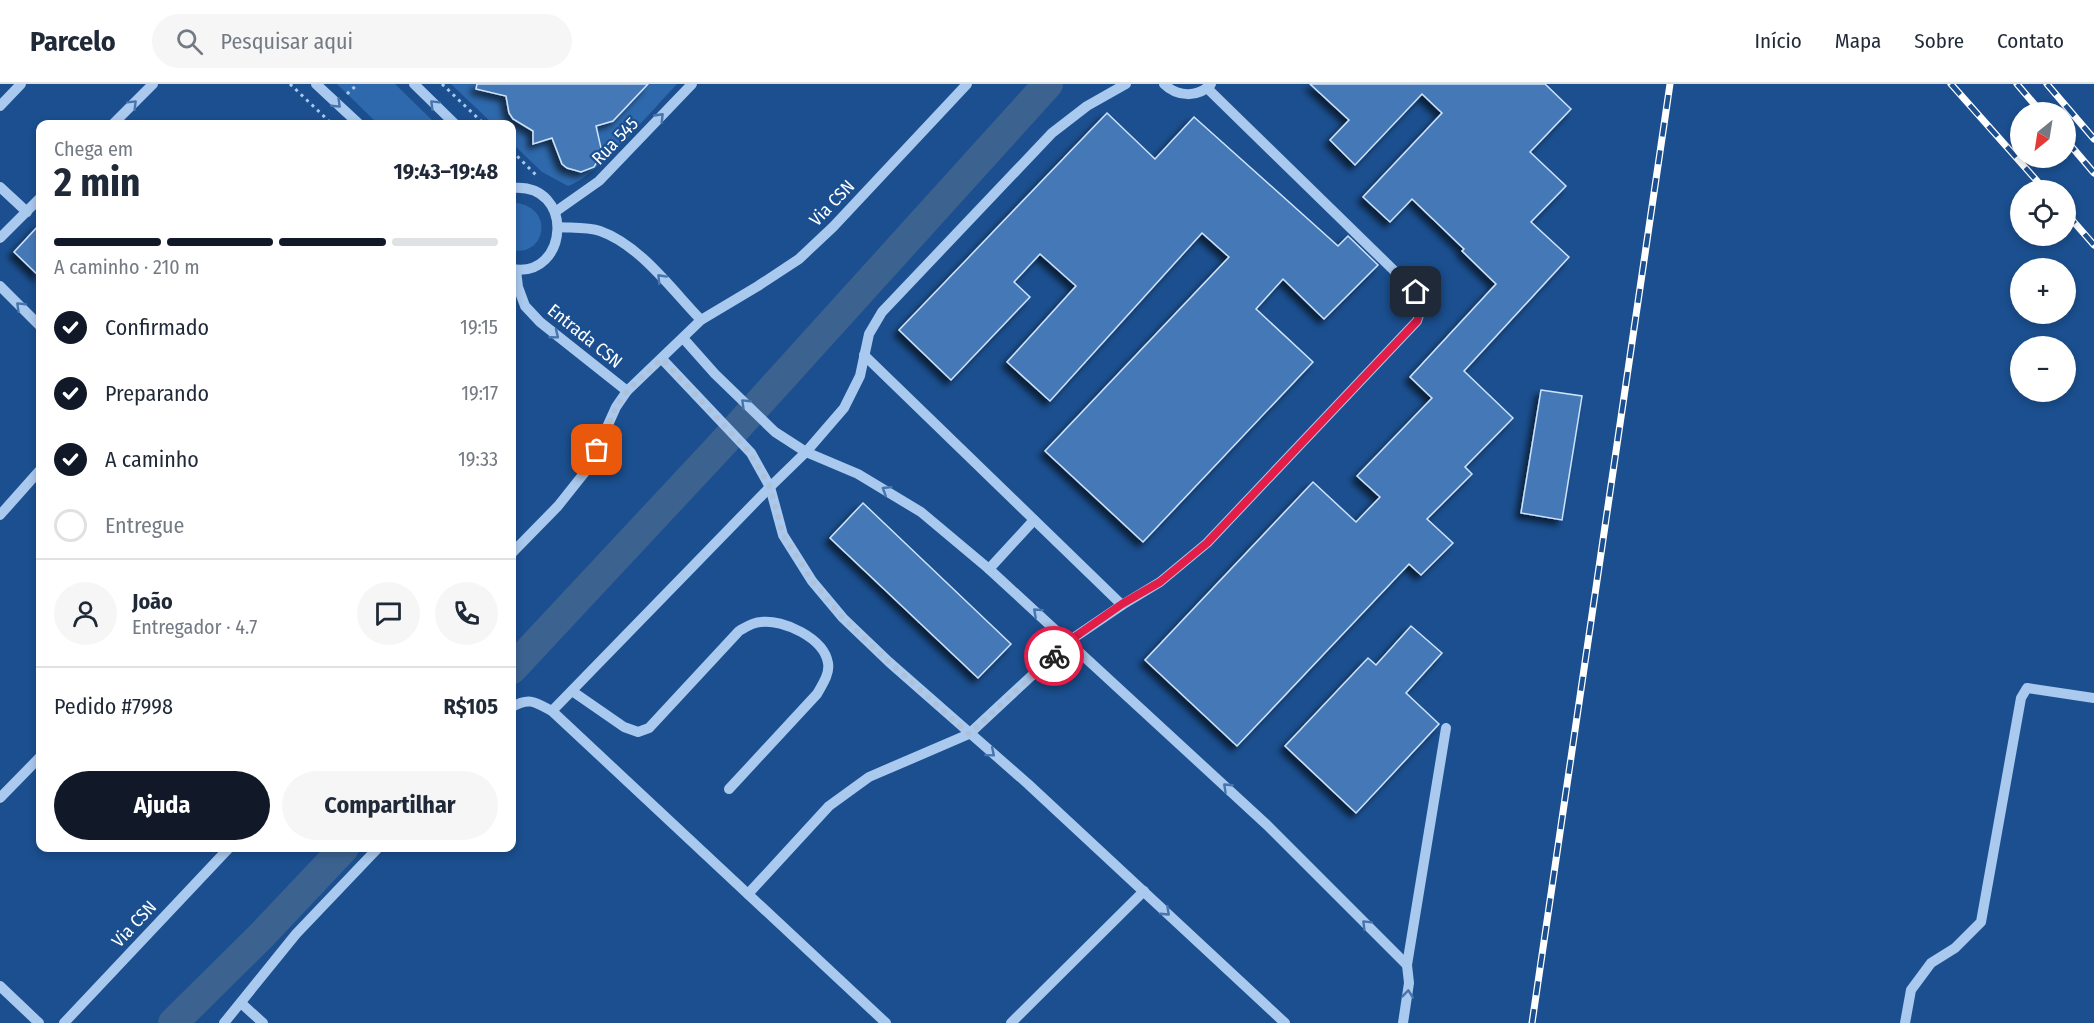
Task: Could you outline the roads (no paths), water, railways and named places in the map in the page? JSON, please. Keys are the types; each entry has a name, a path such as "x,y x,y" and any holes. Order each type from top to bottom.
{"street":[{"path":"0,106 21,84"},
{"path":"117,120 153,84"},
{"path":"316,84 355,120"},
{"path":"414,84 451,120"},
{"name":"Rua 545","path":"555,212 599,181 692,84"},
{"name":"Via CSN","path":"662,359 701,320 799,259 833,227 967,84"},
{"path":"552,711 806,452 844,408 860,376 869,334 882,312 1052,133 1087,106 1126,84"},
{"path":"748,894 829,806 869,777 969,734 1069,641 1122,604 1160,582 1207,543 1417,321 1422,306 1416,292 1209,86 1198,93 1186,95 1164,84"},
{"path":"516,186 530,189 549,202 555,212 558,228 556,241 546,257 529,268 516,269"},
{"path":"0,187 27,212"},
{"path":"0,238 36,202"},
{"path":"558,228 598,230 622,242 640,256 701,320"},
{"name":"Entrada CSN","path":"516,278 525,306 532,314 627,391"},
{"path":"0,286 36,322"},
{"path":"683,338 715,374 775,432 806,452 858,474 921,512 989,569 1267,825 1407,965"},
{"path":"864,355 1122,604"},
{"path":"516,549 558,506 589,467 616,407 627,391 662,359 750,453 770,487 783,535 812,581 843,618 969,734 1028,784 1285,1023"},
{"path":"0,515 36,475"},
{"path":"989,569 1034,520"},
{"path":"572,691 624,727 638,732 649,729 739,631 758,622 777,621 803,633 820,648 828,663 826,678 817,694 729,789"},
{"path":"1905,1023 1911,990 1924,972 1931,963 1955,948 1981,922 2021,698 2027,688 2094,698"},
{"path":"516,705 522,701 534,702 552,711 886,1023"},
{"path":"1403,1023 1409,983 1407,965 1446,728"},
{"path":"0,798 36,761"},
{"name":"Via CSN","path":"64,1023 225,852"},
{"path":"224,1023 296,934 374,852"},
{"path":"1011,1023 1144,891"},
{"path":"0,986 39,1023"},
{"path":"241,1003 263,1023"}],"waterway":[{"path":"516,665 723,443 1048,84"},
{"path":"173,1023 262,935 340,852"}],"railway":[{"path":"1532,1023 1670,84"},
{"path":"1951,84 2036,180"},
{"path":"2017,84 2032,102"},
{"path":"2047,84 2094,139"},
{"path":"2076,152 2094,173"},
{"path":"2076,224 2094,245"}]}
